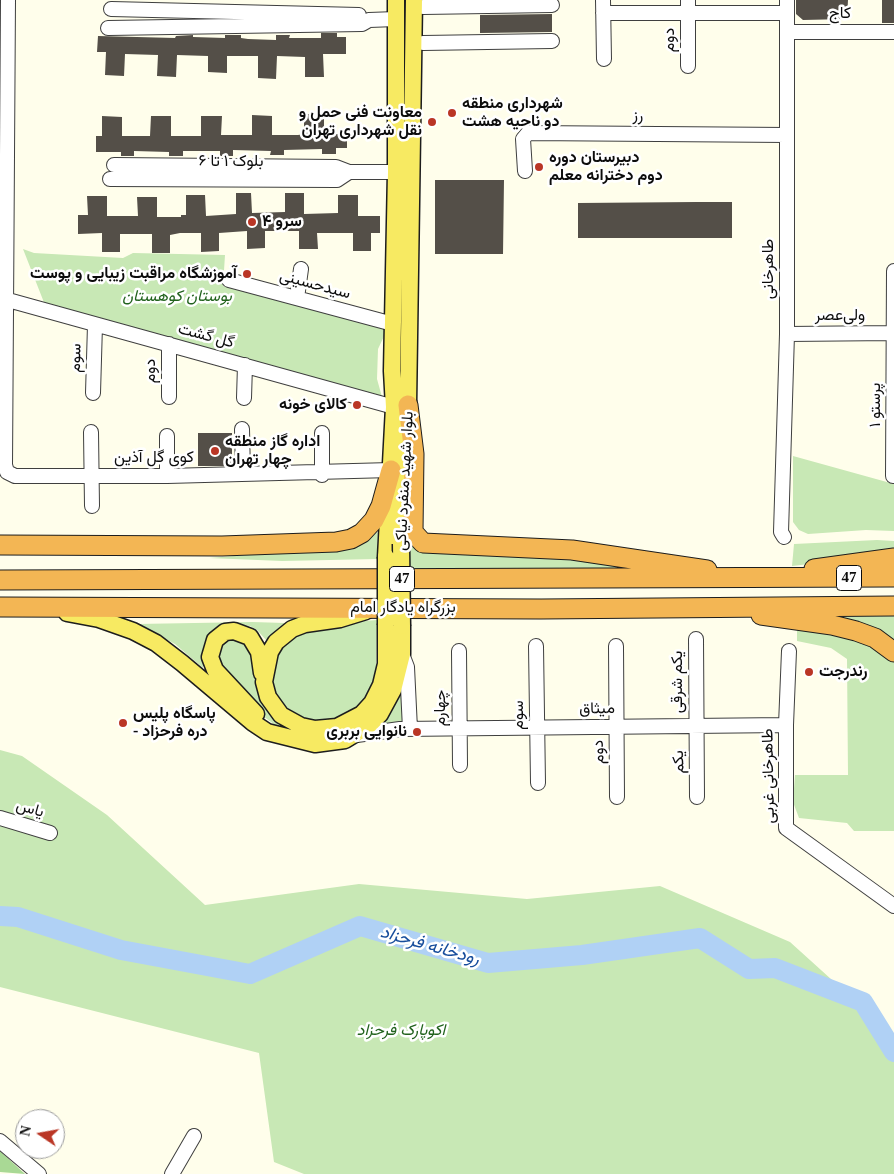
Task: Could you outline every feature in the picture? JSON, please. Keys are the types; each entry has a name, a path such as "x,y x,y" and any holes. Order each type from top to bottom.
{"highway":[{"path":"401,406 414,454 413,532 423,543 572,550 759,578 845,563 894,558"},
{"path":"0,545 222,546 336,542 350,539 362,533 374,520 381,506 391,470"},
{"name":"بزرگراه یادگار امام","path":"0,580 894,577"},
{"name":"بزرگراه یادگار امام","path":"0,607 375,609 805,605 894,606"},
{"path":"706,607 848,629 875,638 894,652"}],"main road":[{"name":"بلوار شهید منفرد نیاکی","path":"35,607 99,619 133,631 156,643 252,722 267,732 284,735 304,742 323,744 354,735 368,726 388,702 402,654 394,626 386,557 391,470 401,406 392,372 396,172 396,0"},
{"name":"بلوار شهید منفرد نیاکی","path":"284,735 254,713 215,670 211,663 211,651 220,635 234,631 250,636 259,652 268,697 276,710 294,723 315,729 328,729 345,724 367,708 381,685 394,626 401,544 401,406 410,289 420,2"},
{"path":"410,289 420,242 423,43 420,2"},
{"path":"264,682 270,652 283,635 305,624 340,619 375,609"}],"street":[{"path":"8,0 8,300"},
{"path":"420,2 552,5"},
{"path":"604,59 603,6 787,7"},
{"name":"دوم","path":"688,7 688,66"},
{"name":"طاهرخانی","path":"784,537 781,532 787,334 787,7"},
{"path":"111,9 363,16 369,20"},
{"path":"108,28 362,24 369,20 396,19"},
{"name":"کاج","path":"787,32 894,32"},
{"path":"423,43 552,42"},
{"name":"رز","path":"525,170 523,139 528,133 787,135"},
{"path":"114,165 336,168 349,172 396,172"},
{"name":"بلوک ۱ تا ۶","path":"110,180 337,180 349,172"},
{"path":"297,298 301,269"},
{"name":"پرستو ۱","path":"893,476 894,271"},
{"name":"سیدحسینی","path":"228,280 393,324"},
{"name":"گل گشت","path":"8,300 401,406"},
{"name":"کوی گل آذین","path":"8,300 5,465 7,472 15,476 322,474 391,470"},
{"name":"سوم","path":"93,393 95,325"},
{"name":"ولی‌عصر","path":"787,334 894,334"},
{"name":"دوم","path":"168,398 169,344"},
{"path":"244,398 245,364"},
{"path":"242,429 243,474"},
{"path":"91,432 92,506"},
{"path":"322,433 322,474"},
{"path":"167,436 167,476"},
{"name":"یکم شرقی","path":"696,639 696,726"},
{"name":"سوم","path":"536,646 538,783"},
{"name":"دوم","path":"616,646 617,797"},
{"name":"چهارم","path":"458,651 460,764"},
{"name":"طاهرخانی غربی","path":"789,651 786,725 786,828 790,833 894,906"},
{"path":"402,654 407,667 410,729"},
{"name":"میثاق","path":"354,735 383,730 410,729 786,725"},
{"name":"یکم","path":"696,726 697,798"},
{"name":"یاس","path":"0,818 50,832"},
{"path":"172,1174 194,1136"},
{"path":"0,1141 39,1174"}],"green space":[{"name":"بوستان کوهستان","path":"23,249 34,253 123,258 133,253 225,255 223,286 387,330 378,349 377,379 382,397 45,305"},
{"path":"793,456 894,484 894,531 866,530 808,534 799,530 793,522"},
{"path":"406,525 411,537 477,550 682,568 405,569"},
{"path":"378,532 377,559 282,561 209,558 358,546"},
{"path":"877,540 894,541 894,554 792,566 794,544"},
{"path":"794,615 894,615 894,641"},
{"path":"377,620 376,671 373,686 359,708 332,723 302,721 280,707 270,679 272,658 291,634 340,623"},
{"path":"285,623 267,641 257,630 250,626 231,624 214,630 203,648 203,668 175,644 137,624"},
{"path":"797,627 861,642 879,650 894,661 894,831 854,831 847,823 799,818 793,802 795,775 848,775 847,659 831,648 797,641"},
{"path":"222,639 247,640 284,723 279,728 263,716 213,659"},
{"path":"402,686 402,723 383,724"},
{"name":"اکوپارک فرحزاد","path":"0,750 22,756 107,815 205,905 359,884 527,899 660,886 790,942 894,1036 894,1174 304,1174 274,1162 259,1053 0,987"},
{"path":"0,1151 25,1174 0,1172"}],"building":[{"path":"796,0 848,0 847,19 803,20 796,14"},
{"path":"882,0 894,0 894,23 882,23"},
{"path":"552,14 552,32 480,33 480,15"},
{"path":"321,33 337,33 337,37 346,37 346,54 323,54 324,77 305,77 305,57 277,56 276,79 258,78 258,56 227,56 227,73 208,72 208,56 177,55 176,77 157,76 158,55 125,54 124,76 105,75 106,52 97,52 98,36 175,38 176,36 193,35 193,37 225,38 225,35 241,35 241,38 248,39 276,40 276,35 290,35 289,38 321,38"},
{"path":"304,114 324,114 324,134 347,134 347,148 336,148 336,154 322,154 322,149 284,150 284,155 270,155 271,151 233,150 233,156 220,156 220,151 183,151 183,156 169,156 169,152 134,151 134,156 121,156 121,152 96,152 96,136 102,136 102,116 122,117 122,136 150,136 151,116 171,116 171,136 201,136 201,116 222,116 221,135 252,135 252,115 272,116 272,135 304,134"},
{"path":"435,180 504,180 503,254 435,254"},
{"path":"236,193 251,193 252,213 285,212 285,193 304,193 304,214 338,213 338,195 358,195 358,216 380,216 380,233 371,233 371,251 353,251 353,233 317,233 318,249 299,249 299,231 265,231 265,248 247,249 247,231 219,233 219,251 201,252 201,233 180,233 170,235 170,253 152,253 152,234 120,234 120,252 102,252 102,233 78,234 78,215 88,215 87,196 107,196 107,216 138,216 137,197 157,197 157,217 181,217 181,215 186,215 186,195 205,195 206,216 236,214"},
{"path":"732,202 732,238 578,238 578,203"},
{"name":"اداره گاز منطقه چهار تهران","path":"198,433 232,433 232,466 198,466"}],"waterway":[{"name":"رودخانه فرحزاد","path":"0,916 18,917 121,950 250,974 360,926 488,963 582,955 700,938 749,969 775,968 863,1002 894,1052"}],"place":[{"name":"شهرداری منطقه دو ناحیه هشت","path":"452,113"},
{"name":"معاونت فنی حمل و نقل شهرداری تهران","path":"432,122"},
{"name":"دبیرستان دوره دوم دخترانه معلم","path":"539,167"},
{"name":"سرو ۴","path":"252,222"},
{"name":"آموزشگاه مراقبت زیبایی و پوست","path":"247,274"},
{"name":"کالای خونه","path":"357,405"},
{"name":"اداره گاز منطقه چهار تهران","path":"215,451"},
{"name":"رندرجت","path":"809,672"},
{"name":"پاسگاه پلیس - دره فرحزاد","path":"123,723"},
{"name":"نانوایی بربری","path":"417,732"}]}
